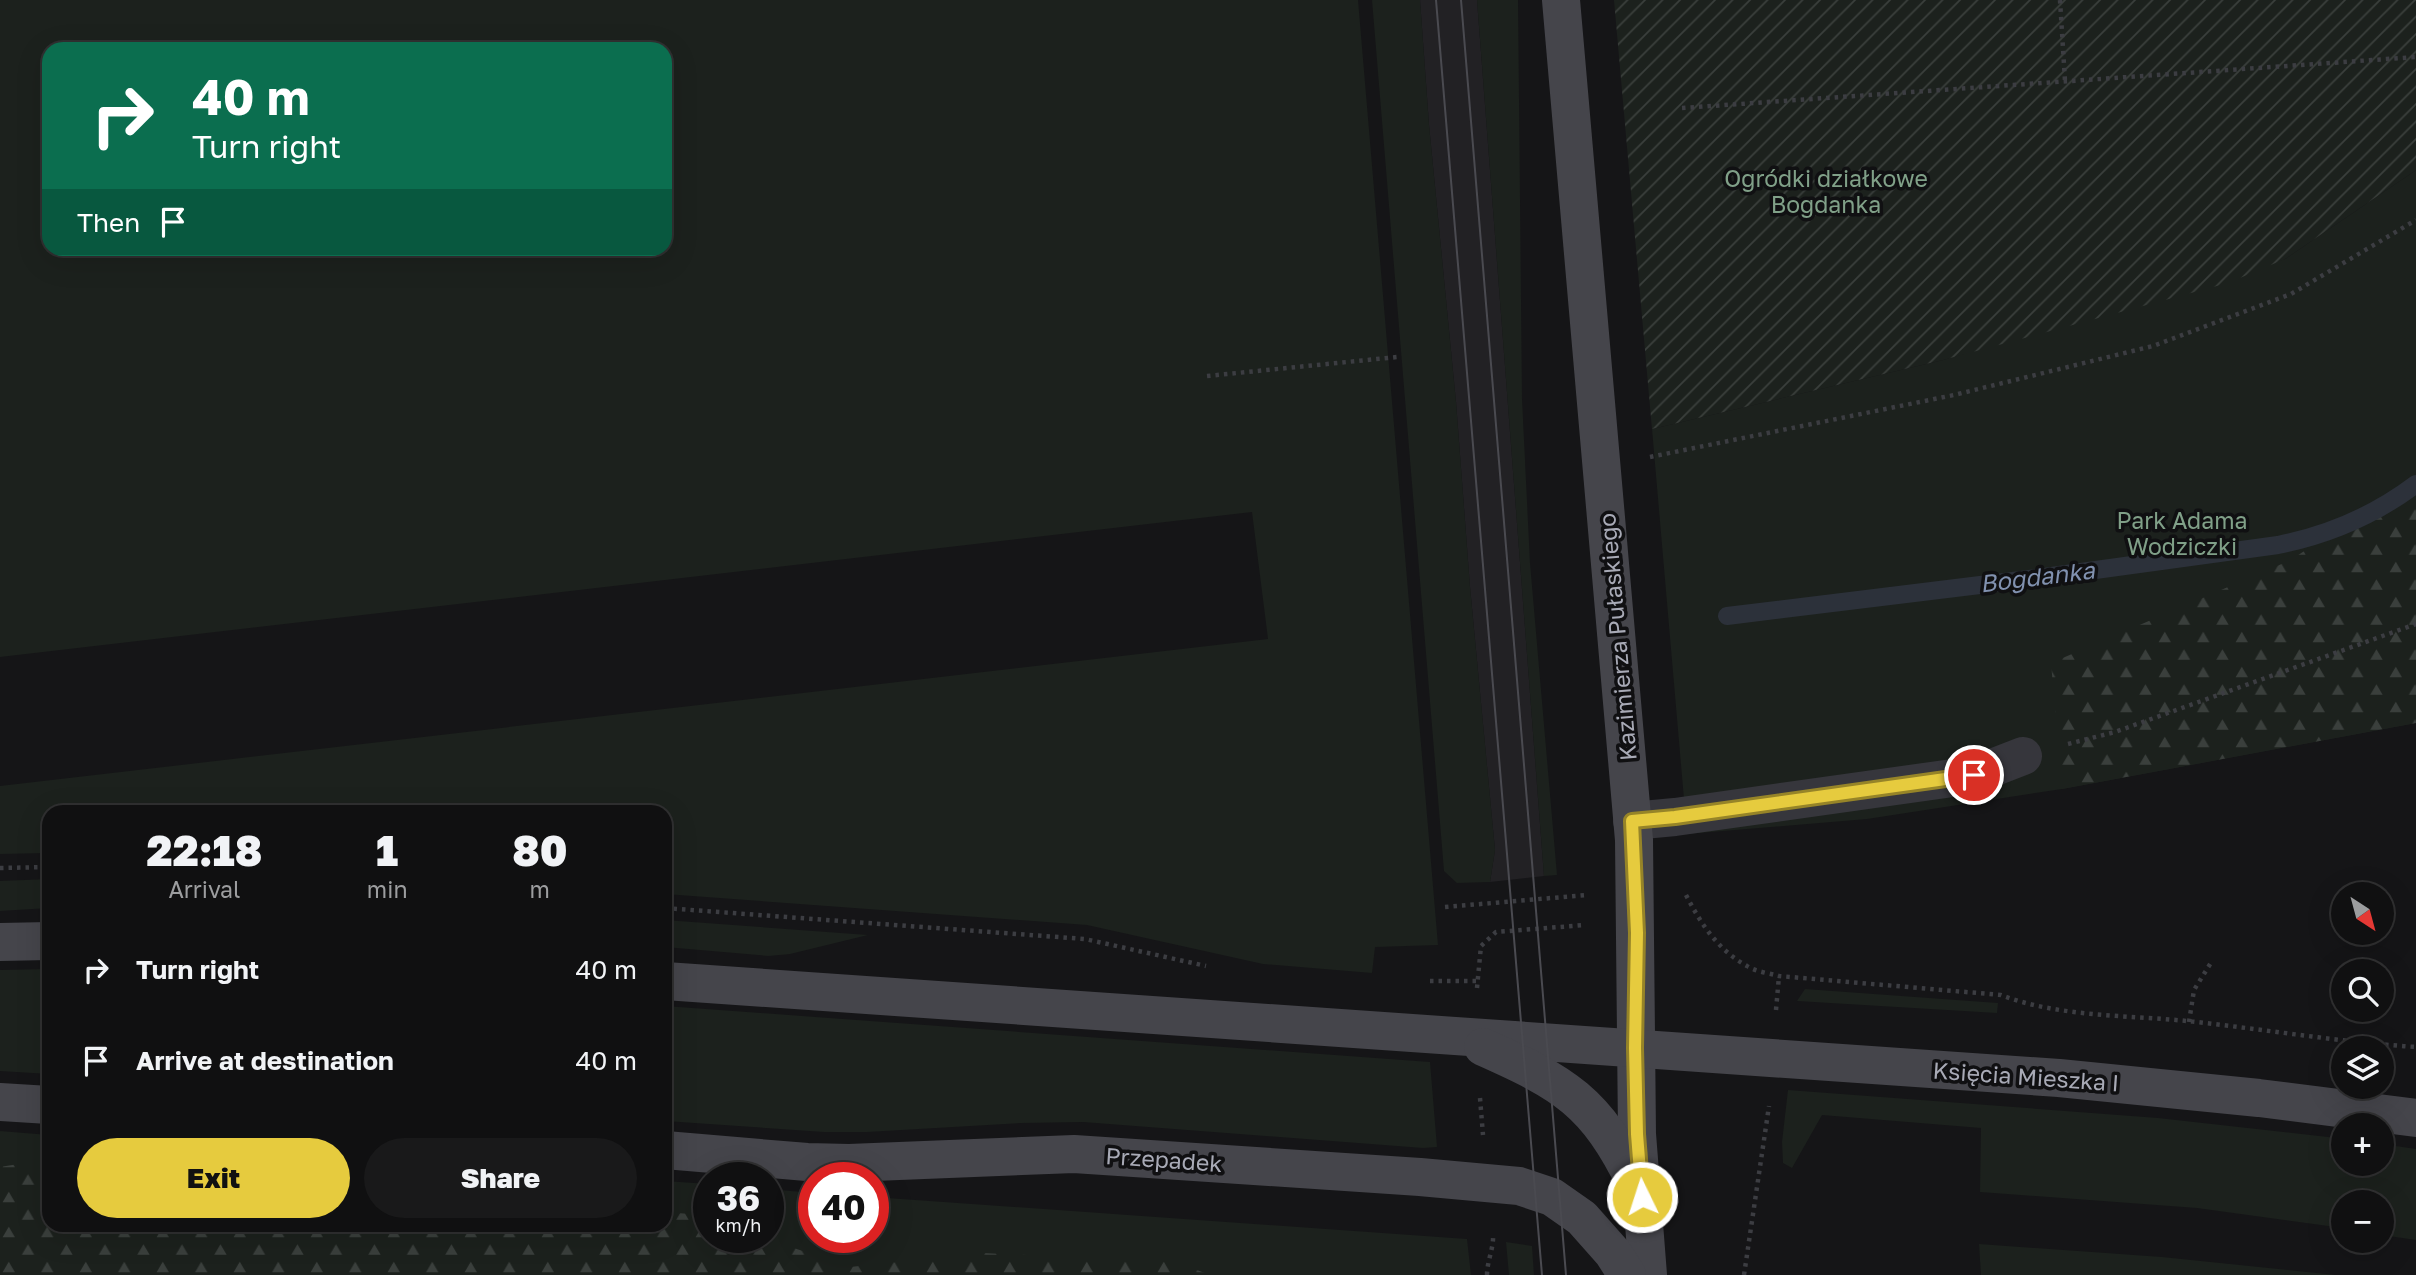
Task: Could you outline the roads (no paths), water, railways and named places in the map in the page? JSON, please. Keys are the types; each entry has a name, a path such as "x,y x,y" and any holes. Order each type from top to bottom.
{"street":[{"name":"Kazimierza Pułaskiego","path":"1561,0 1632,821 1636,906 1637,1134 1648,1275"},
{"path":"1632,821 1974,775 2023,756"},
{"path":"0,942 42,940"},
{"path":"672,982 1470,1039 1635,1048"},
{"path":"1470,1039 1535,1070 1568,1090 1596,1116 1612,1139 1642,1197"},
{"name":"Księcia Mieszka I","path":"1635,1048 2146,1085 2416,1118"},
{"path":"0,1102 42,1105"},
{"name":"Przepadek","path":"672,1151 849,1163 1074,1154 1519,1186 1552,1197 1590,1226 1628,1275"}],"waterway":[{"name":"Bogdanka","path":"1727,616 2278,545 2315,536 2350,522 2384,505 2416,484"}],"tram line":[{"path":"1436,0 1542,1275"},
{"path":"1461,0 1566,1275"}],"park label":[{"name":"Ogródki działkowe Bogdanka","path":"1826,191"},
{"name":"Park Adama Wodziczki","path":"2182,533"}]}
